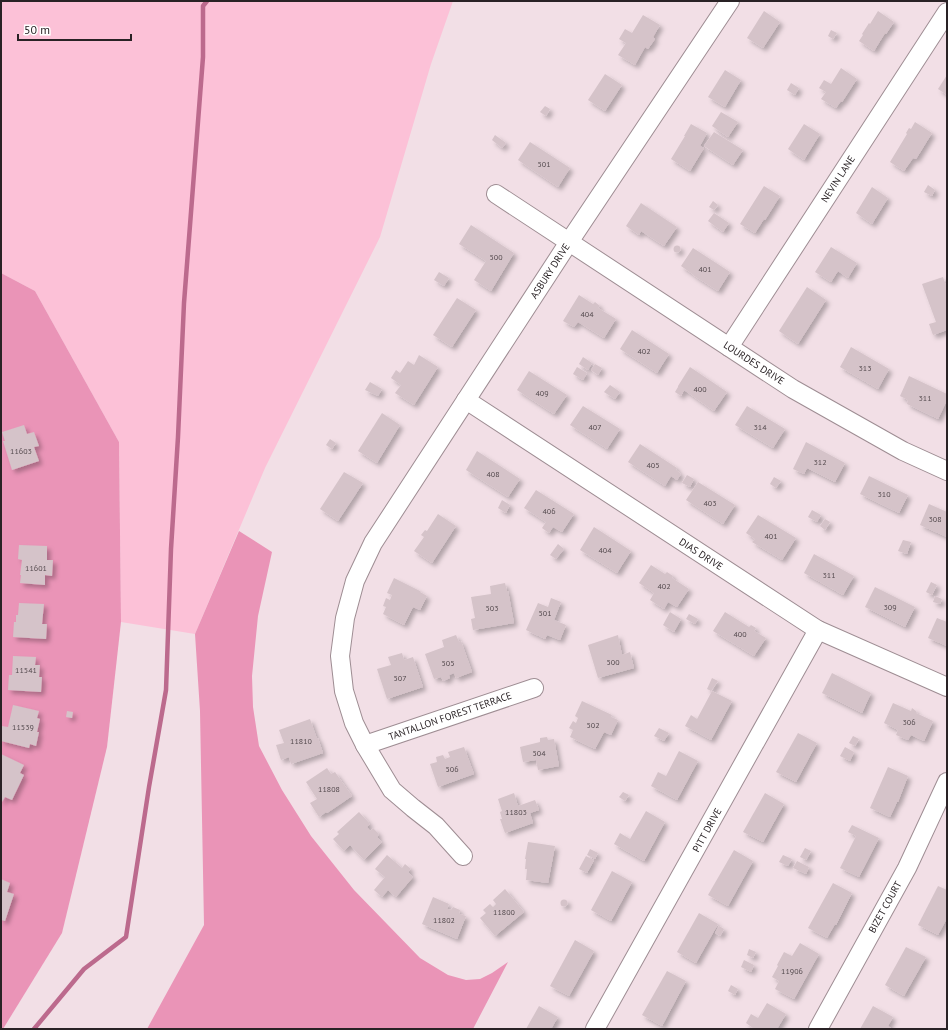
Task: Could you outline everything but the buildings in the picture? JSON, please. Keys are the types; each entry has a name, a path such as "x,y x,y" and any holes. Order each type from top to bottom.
{"street":[{"name":"ASBURY DRIVE","path":"463,856 436,826 392,790 365,745 354,722 344,691 340,656 345,618 355,581 373,543 568,242 730,1"},
{"name":"NEVIN LANE","path":"728,347 946,14"},
{"name":"LOURDES DRIVE","path":"496,194 792,389 903,451 947,471"},
{"name":"DIAS DRIVE","path":"466,400 818,630 947,687"},
{"name":"PITT DRIVE","path":"595,1029 818,630"},
{"name":"TANTALLON FOREST TERRACE","path":"365,745 534,688"},
{"name":"BIZET COURT","path":"818,1029 907,868 947,782"}],"shaded area":[{"path":"1,1 453,1 431,64 380,237 265,468 195,634 121,622 119,442 35,291 1,273"},
{"path":"1,273 35,291 119,442 121,622 107,747 62,933 3,1029 1,1029"},
{"path":"239,531 272,552 258,616 252,676 253,707 259,746 282,790 311,836 354,890 420,958 448,975 466,980 480,979 508,962 473,1029 147,1029 204,925 200,711 195,634"}],"waterway":[{"path":"34,1029 84,969 126,937 149,787 166,690 171,549 184,303 203,57 203,6 207,1"}]}
